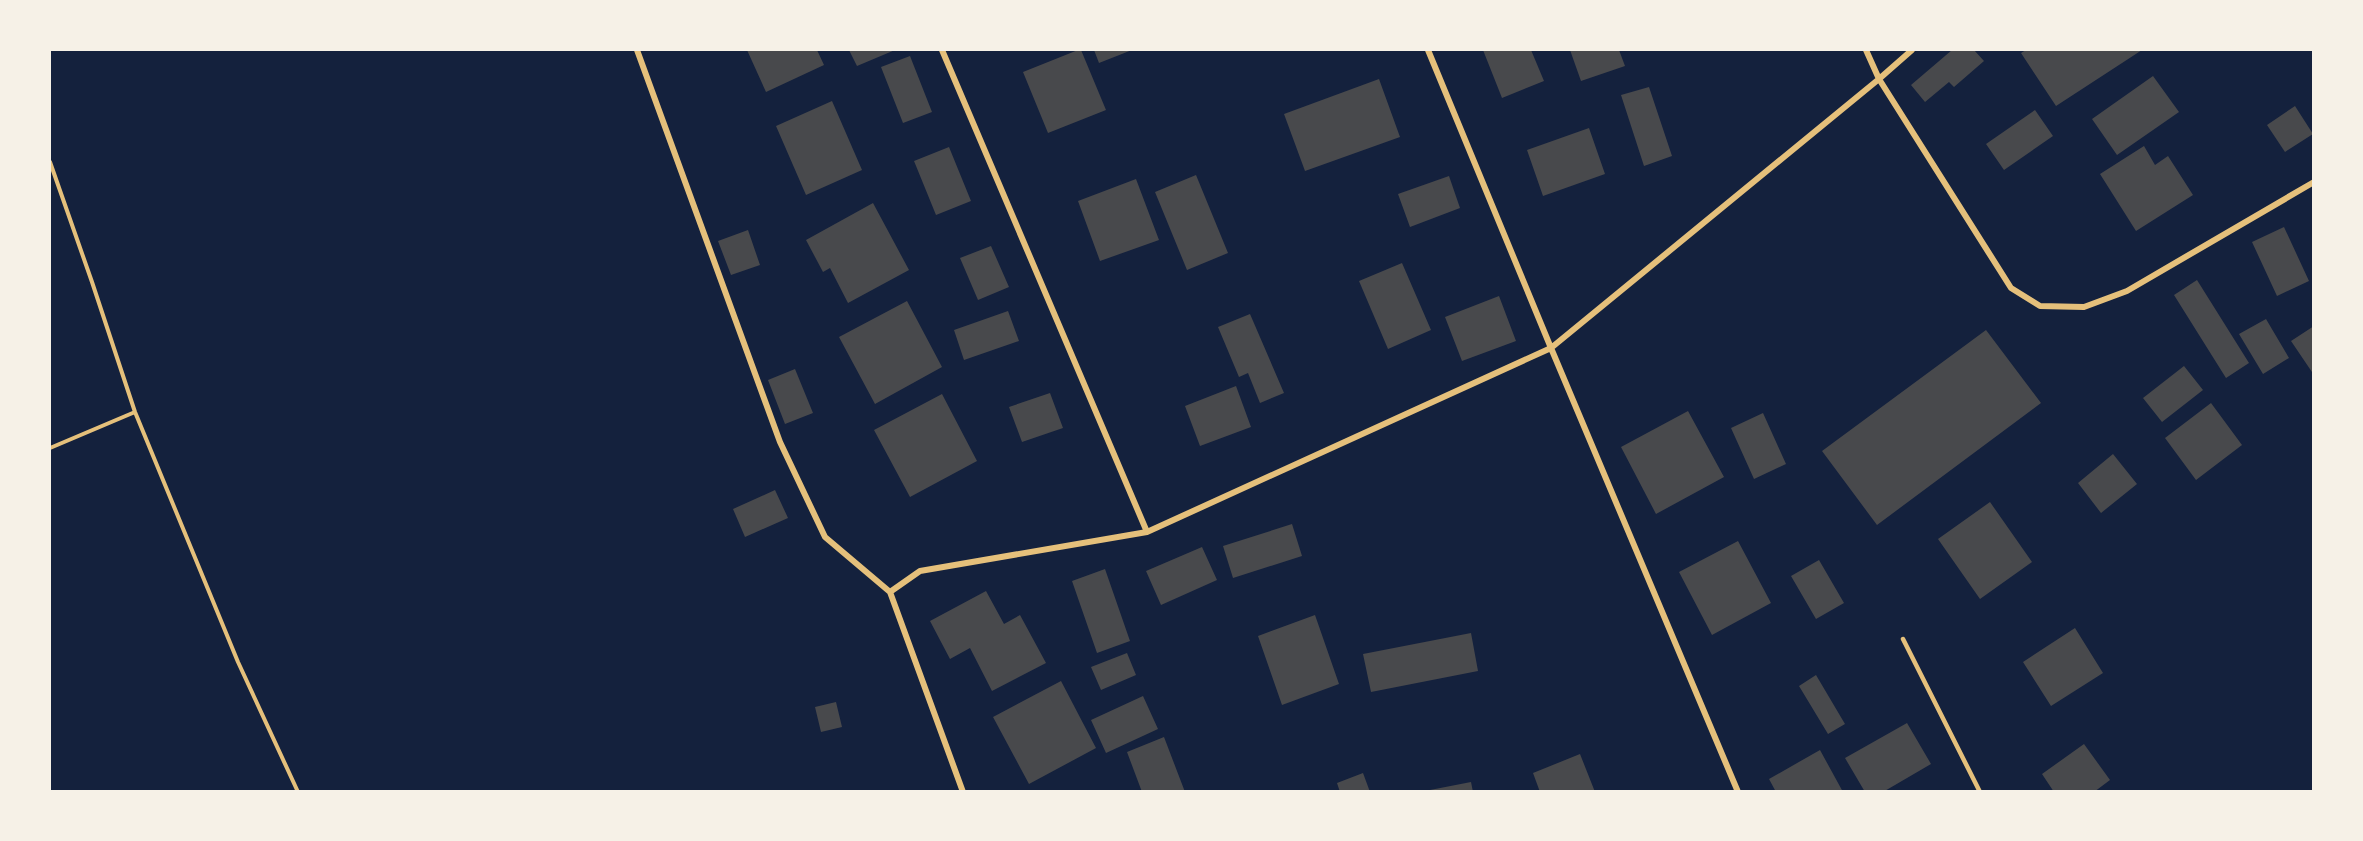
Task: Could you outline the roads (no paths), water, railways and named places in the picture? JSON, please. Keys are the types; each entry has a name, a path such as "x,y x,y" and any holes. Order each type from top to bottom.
{"street":[{"path":"637,50 780,441 825,537 890,592 963,792"},
{"path":"942,50 1147,532"},
{"path":"1428,50 1738,792"},
{"path":"1866,50 1879,79 2011,288 2040,306 2084,307 2127,291 2313,182"},
{"path":"890,592 920,571 1147,532 1551,348 1912,50"}],"lane":[{"path":"1903,639 1980,792"}]}
